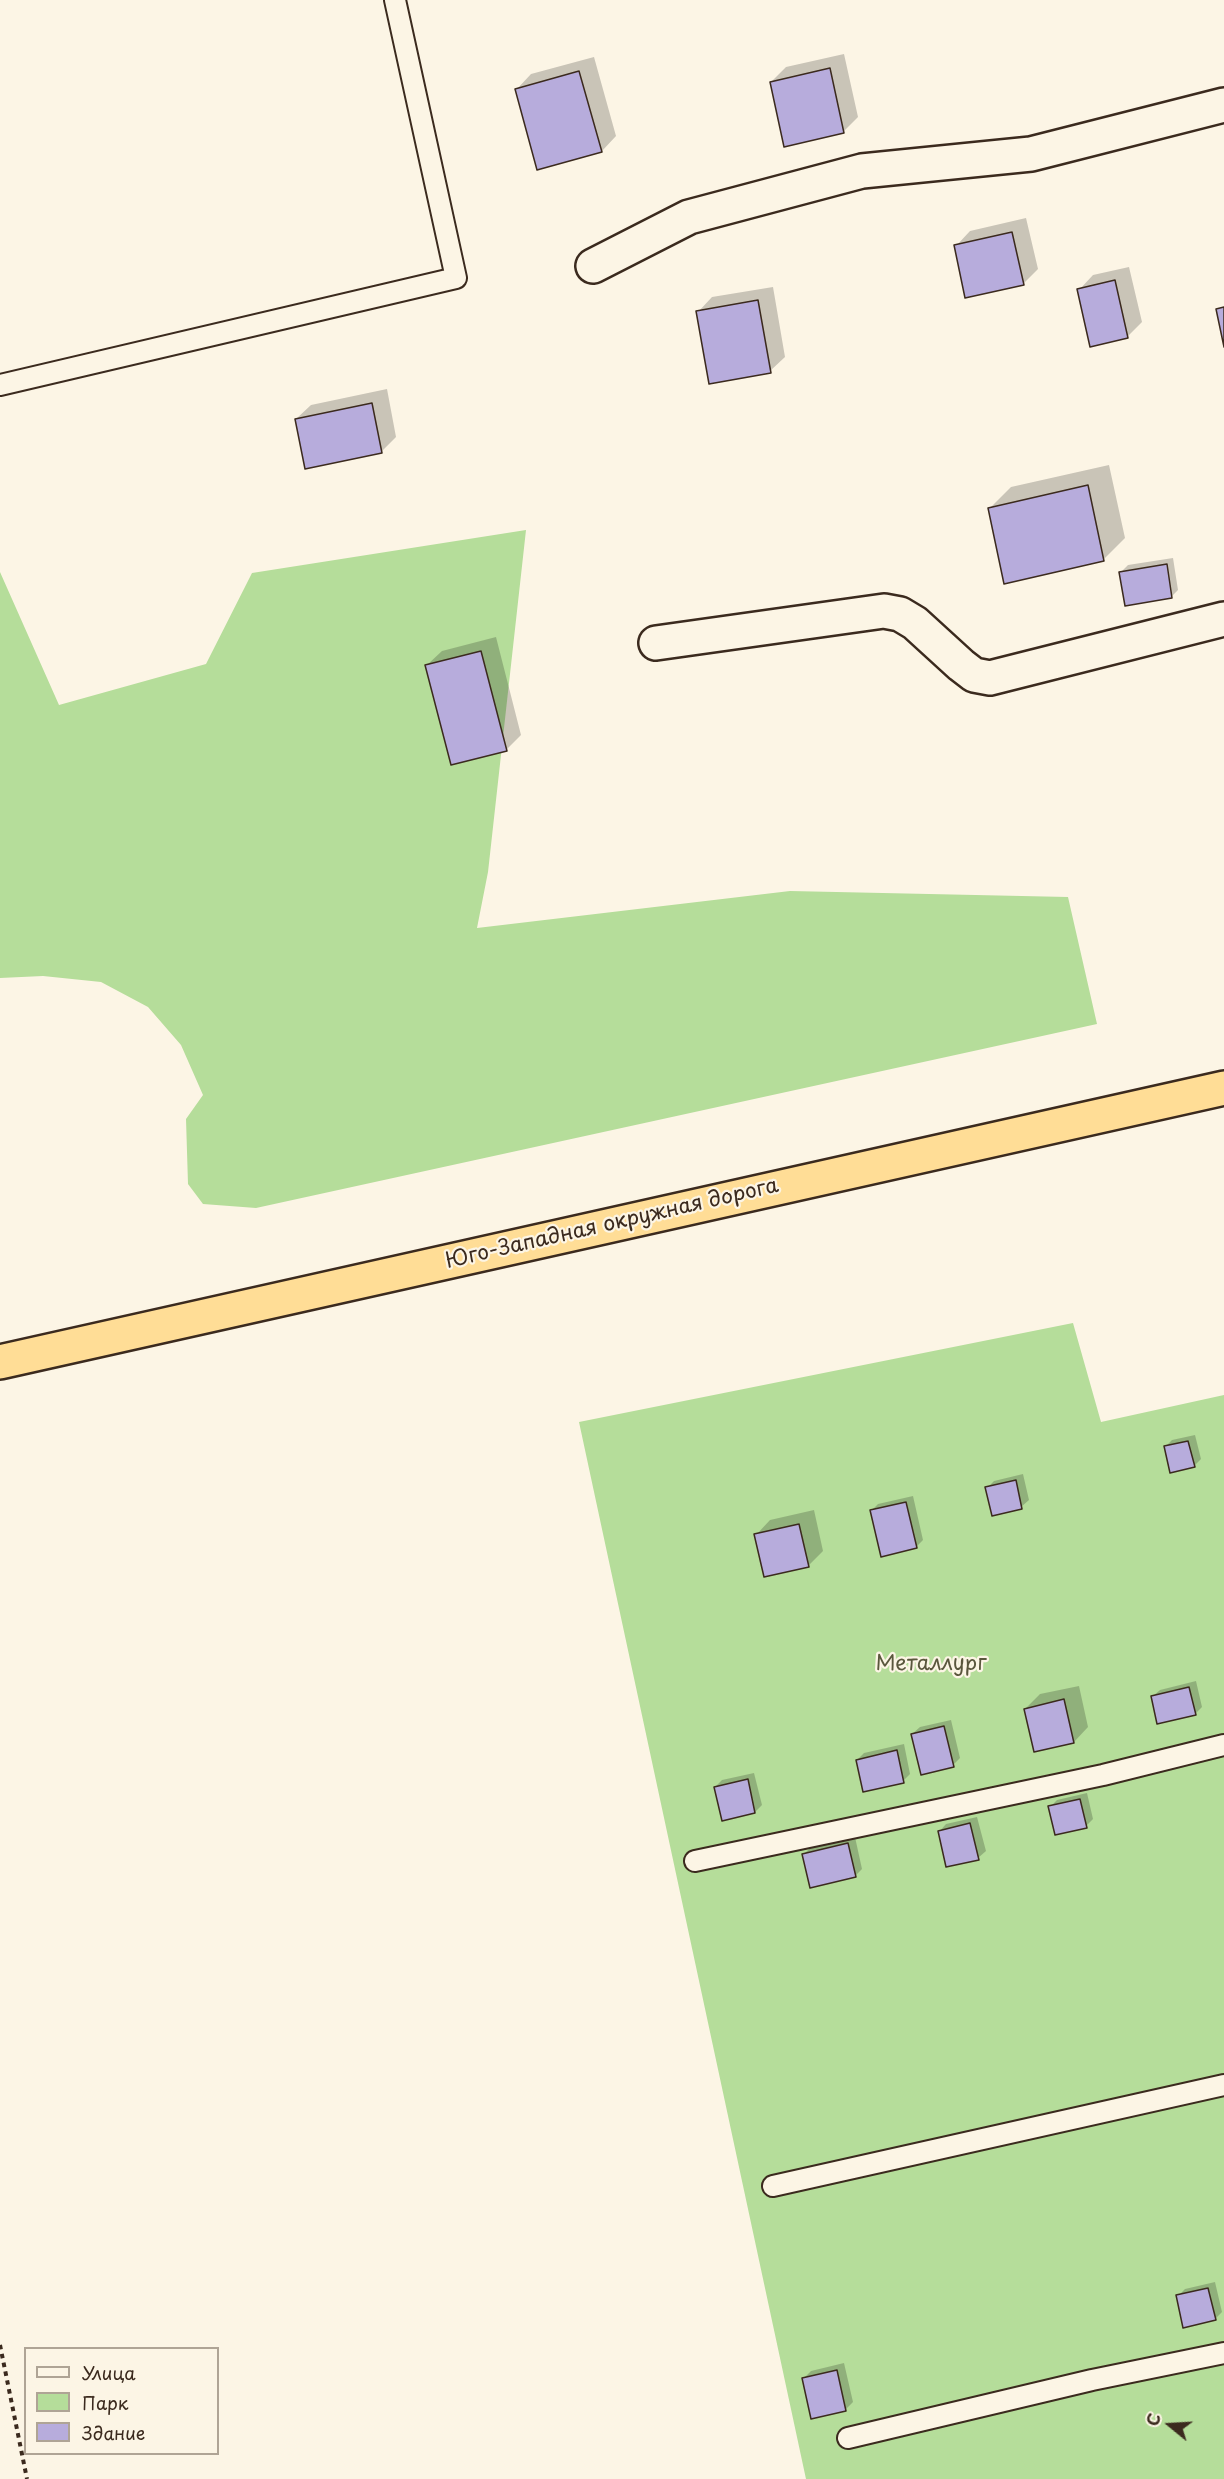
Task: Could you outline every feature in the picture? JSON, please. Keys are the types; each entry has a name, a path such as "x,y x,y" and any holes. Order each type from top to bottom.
{"highway":[{"name":"Юго-Западная окружная дорога","path":"0,1362 1224,1088"}],"street":[{"path":"593,266 689,217 862,171 1031,154 1224,105"},
{"path":"656,643 884,611 900,614 915,622 974,675 990,678 1224,619"}],"lane":[{"path":"0,385 456,278 395,0"},
{"path":"694,1861 1091,1778 1224,1745"},
{"path":"773,2187 1224,2085"},
{"path":"848,2438 1092,2380 1224,2353"}],"path":[{"path":"0,2345 27,2479"}],"green space":[{"path":"526,530 488,872 477,928 790,891 1068,897 1097,1024 256,1208 203,1204 188,1184 186,1119 203,1095 181,1045 148,1007 101,982 43,976 0,978 0,572 59,705 206,664 252,573"},
{"name":"Металлург","path":"1073,1323 1101,1422 1224,1395 1224,2479 806,2479 579,1422"}],"building":[{"path":"830,68 844,133 784,147 770,82"},
{"path":"579,71 602,152 537,170 515,89"},
{"path":"1012,232 1024,285 965,298 954,245"},
{"path":"1115,280 1128,338 1090,347 1077,289"},
{"path":"758,300 771,373 709,384 696,311"},
{"path":"1224,307 1224,347 1216,309"},
{"path":"372,403 382,453 305,469 295,419"},
{"path":"1088,485 1104,561 1004,584 988,508"},
{"path":"1167,564 1172,598 1125,606 1119,572"},
{"path":"481,651 507,751 451,765 425,665"},
{"path":"1188,1441 1195,1467 1170,1473 1164,1446"},
{"path":"1016,1480 1022,1509 992,1516 985,1487"},
{"path":"906,1502 917,1548 881,1557 870,1510"},
{"path":"799,1524 809,1567 764,1577 754,1534"},
{"path":"1189,1687 1196,1715 1157,1724 1151,1696"},
{"path":"1064,1699 1074,1743 1034,1752 1024,1709"},
{"path":"944,1726 954,1767 921,1775 911,1734"},
{"path":"897,1750 904,1783 863,1792 856,1760"},
{"path":"748,1779 755,1813 722,1821 714,1787"},
{"path":"1080,1799 1087,1828 1055,1835 1048,1806"},
{"path":"970,1823 979,1860 946,1867 938,1831"},
{"path":"848,1843 856,1877 810,1888 802,1854"},
{"path":"1208,2288 1216,2320 1183,2328 1176,2295"},
{"path":"837,2370 846,2411 811,2419 802,2378"}]}
